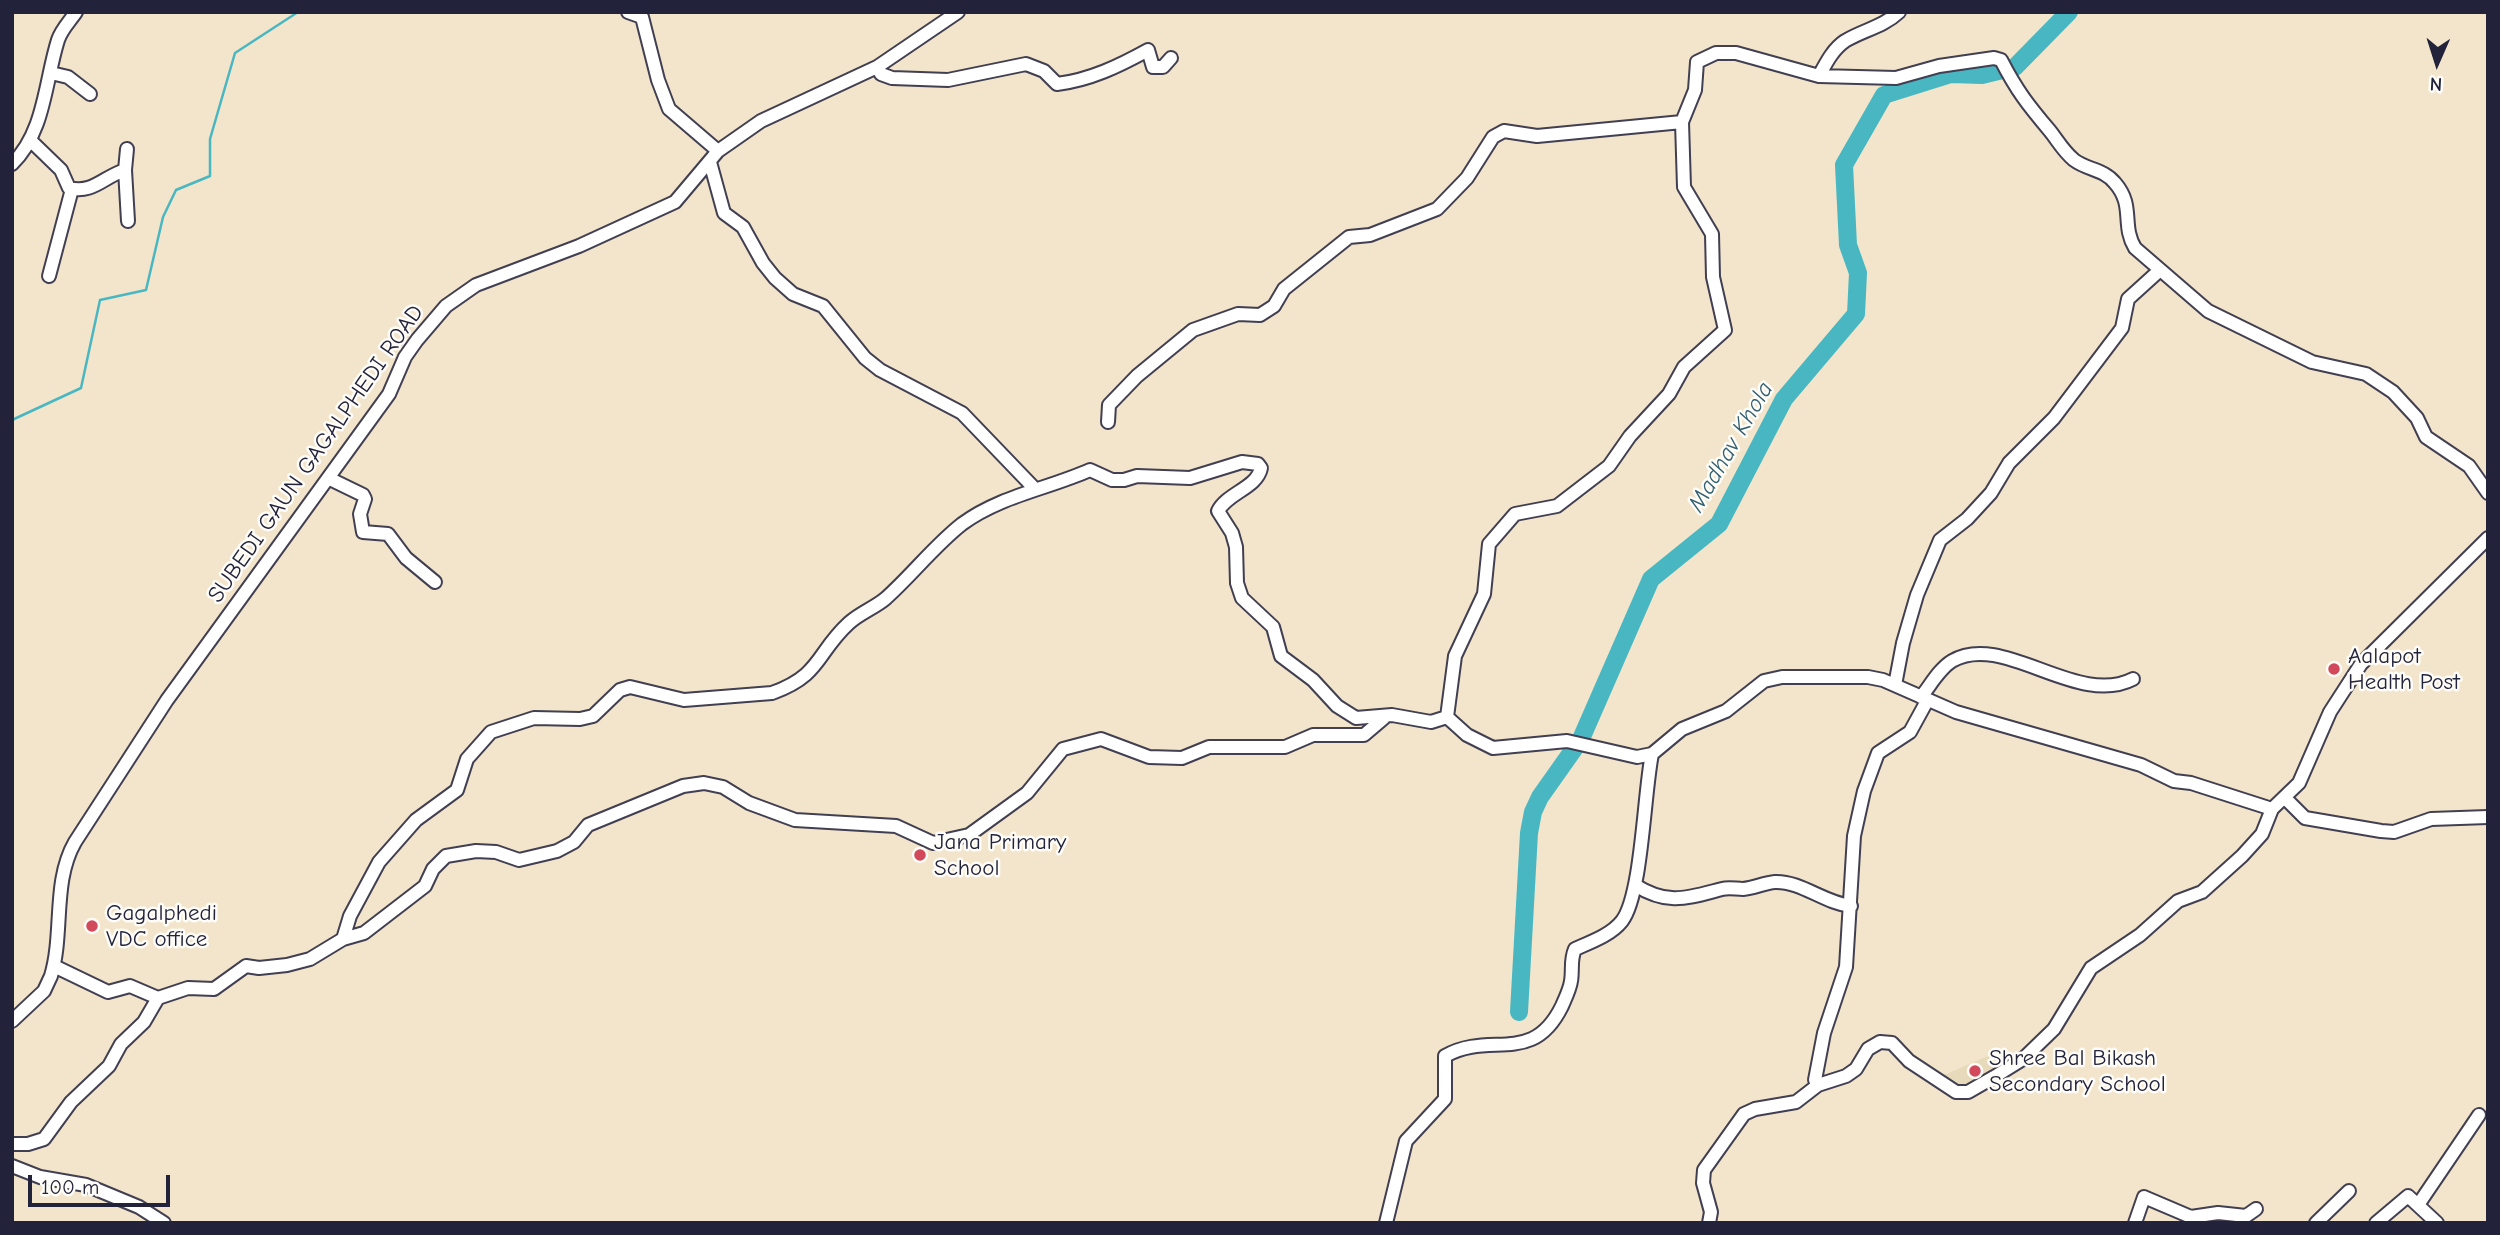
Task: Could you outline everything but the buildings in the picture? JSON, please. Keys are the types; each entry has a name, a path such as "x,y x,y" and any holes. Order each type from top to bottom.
{"street":[{"path":"12,164 30,140 51,72 58,37 76,12"},
{"path":"628,12 642,18 658,80 669,109 718,151"},
{"name":"SUBEDI GAUN GAGALPHEDI ROAD","path":"54,966 67,855 167,700 389,394 405,357 446,306 476,285 579,246 675,202 718,151 770,116 877,67 958,12"},
{"path":"1819,76 1834,50 1846,41 1884,24 1899,12"},
{"path":"877,67 881,74 892,78 948,80 1026,64 1044,71 1057,84 1077,82 1116,67 1148,50 1153,67 1163,67 1171,58"},
{"path":"1447,717 1455,656 1483,594 1489,544 1515,514 1557,506 1609,466 1630,436 1670,394 1684,367 1725,330 1713,277 1712,234 1684,187 1682,121 1695,90 1697,62 1703,57 1736,52 1769,64 1819,76 1896,78 1939,66 1994,58 2001,60 2025,105 2064,152 2080,164 2096,169 2114,181 2129,207 2129,239 2135,248 2197,304 2312,362 2366,374 2375,379 2405,403 2426,437 2469,466 2488,494"},
{"path":"51,72 68,76 90,94"},
{"path":"1108,422 1109,405 1137,376 1193,330 1238,314 1260,315 1274,306 1293,281 1349,237 1370,235 1437,209 1467,178 1493,136 1504,131 1537,136 1682,121"},
{"path":"30,140 61,170 65,184 72,189 93,188 125,170"},
{"path":"127,149 125,170 128,221"},
{"path":"710,162 724,213 743,227 762,263 775,278 793,294 823,306 838,328 880,370 962,413 1035,489"},
{"path":"48,276 72,189"},
{"path":"1895,685 1903,643 1917,596 1940,540 1967,519 1991,493 2009,463 2054,418 2122,328 2127,299 2160,270"},
{"path":"343,939 350,916 379,862 415,820 457,790 467,759 491,732 534,718 580,719 593,716 620,690 631,687 684,700 772,693 786,688 805,679 849,622 883,601 963,523 991,506 1035,489 1052,487 1090,470 1112,480 1124,481 1138,476 1190,478 1242,462 1258,464 1261,468 1256,479 1229,497 1218,511 1232,533 1236,547 1236,575 1242,598 1273,627 1281,656 1313,680 1337,706 1356,718 1384,718"},
{"path":"328,478 363,495 365,499 360,514 363,533 388,534 406,558 435,582"},
{"path":"1709,1223 1711,1212 1703,1183 1704,1170 1737,1123 1755,1109 1796,1102 1818,1085 1852,1073 1868,1049 1880,1042 1892,1043 1909,1060 1956,1092 1968,1092 2023,1059 2054,1029 2091,968 2140,936 2178,901 2202,892 2262,834 2272,809 2286,799 2300,783 2330,712 2361,664 2488,538"},
{"path":"1818,1085 1815,1080 1824,1033 1846,967 1854,836 1864,791 1878,753 1910,732 1924,699 1951,662 1982,653 2074,681 2113,685 2133,679"},
{"path":"1447,717 1467,735 1493,748 1567,741 1637,757 1652,754 1682,729 1726,711 1764,681 1774,678 1854,676 1895,685 1924,699 2073,747 2141,765 2174,782 2191,783 2272,809"},
{"path":"12,1144 28,1144 44,1139 71,1102 109,1066 121,1044 144,1022 158,998 188,988 214,989 246,966 259,968 287,965 310,959 343,939 364,933 425,887 433,869 446,856 476,851 496,852 519,860 557,851 574,842 588,825 683,786 704,783 723,787 749,803 795,820 896,826 933,843 968,835 1027,793 1063,749 1101,739 1149,757 1182,758 1209,747 1284,747 1313,735 1364,735 1384,718 1392,715 1430,722 1447,717"},
{"path":"1387,1223 1406,1141 1446,1099 1445,1056 1486,1045 1527,1042 1549,1030 1571,982 1575,949 1617,926 1624,918 1634,885 1652,754"},
{"path":"2286,799 2305,818 2394,832 2431,819 2488,817"},
{"path":"1634,885 1652,894 1686,899 1724,888 1747,888 1776,882 1795,886 1833,904 1851,906"},
{"path":"12,1021 44,991 54,966 102,991 130,986 158,998"},
{"path":"2418,1205 2479,1115"},
{"path":"12,1166 40,1177 86,1185 139,1208 164,1223"},
{"path":"2316,1223 2349,1191"},
{"path":"2376,1223 2408,1196 2437,1223"},
{"path":"2135,1223 2144,1198 2181,1216 2206,1219 2246,1216 2256,1209"}],"shaded area":[{"name":"Shree Bal Bikash Secondary School","path":"1993,1054 2002,1067 1961,1092 1944,1075"}],"waterway":[{"path":"12,420 81,388 100,300 146,290 163,217 176,190 210,176 210,139 235,53 298,12"},
{"name":"Madhav Khola","path":"1519,1012 1529,833 1533,812 1540,797 1581,739 1651,579 1719,524 1784,399 1856,314 1858,273 1848,245 1844,165 1884,95 1951,74 1982,75 2015,67 2069,12"}],"place":[{"name":"Aalapot Health Post","path":"2334,669"},
{"name":"Jana Primary School","path":"920,855"},
{"name":"Gagalphedi VDC office","path":"92,926"},
{"name":"Shree Bal Bikash Secondary School","path":"1975,1071"}]}
